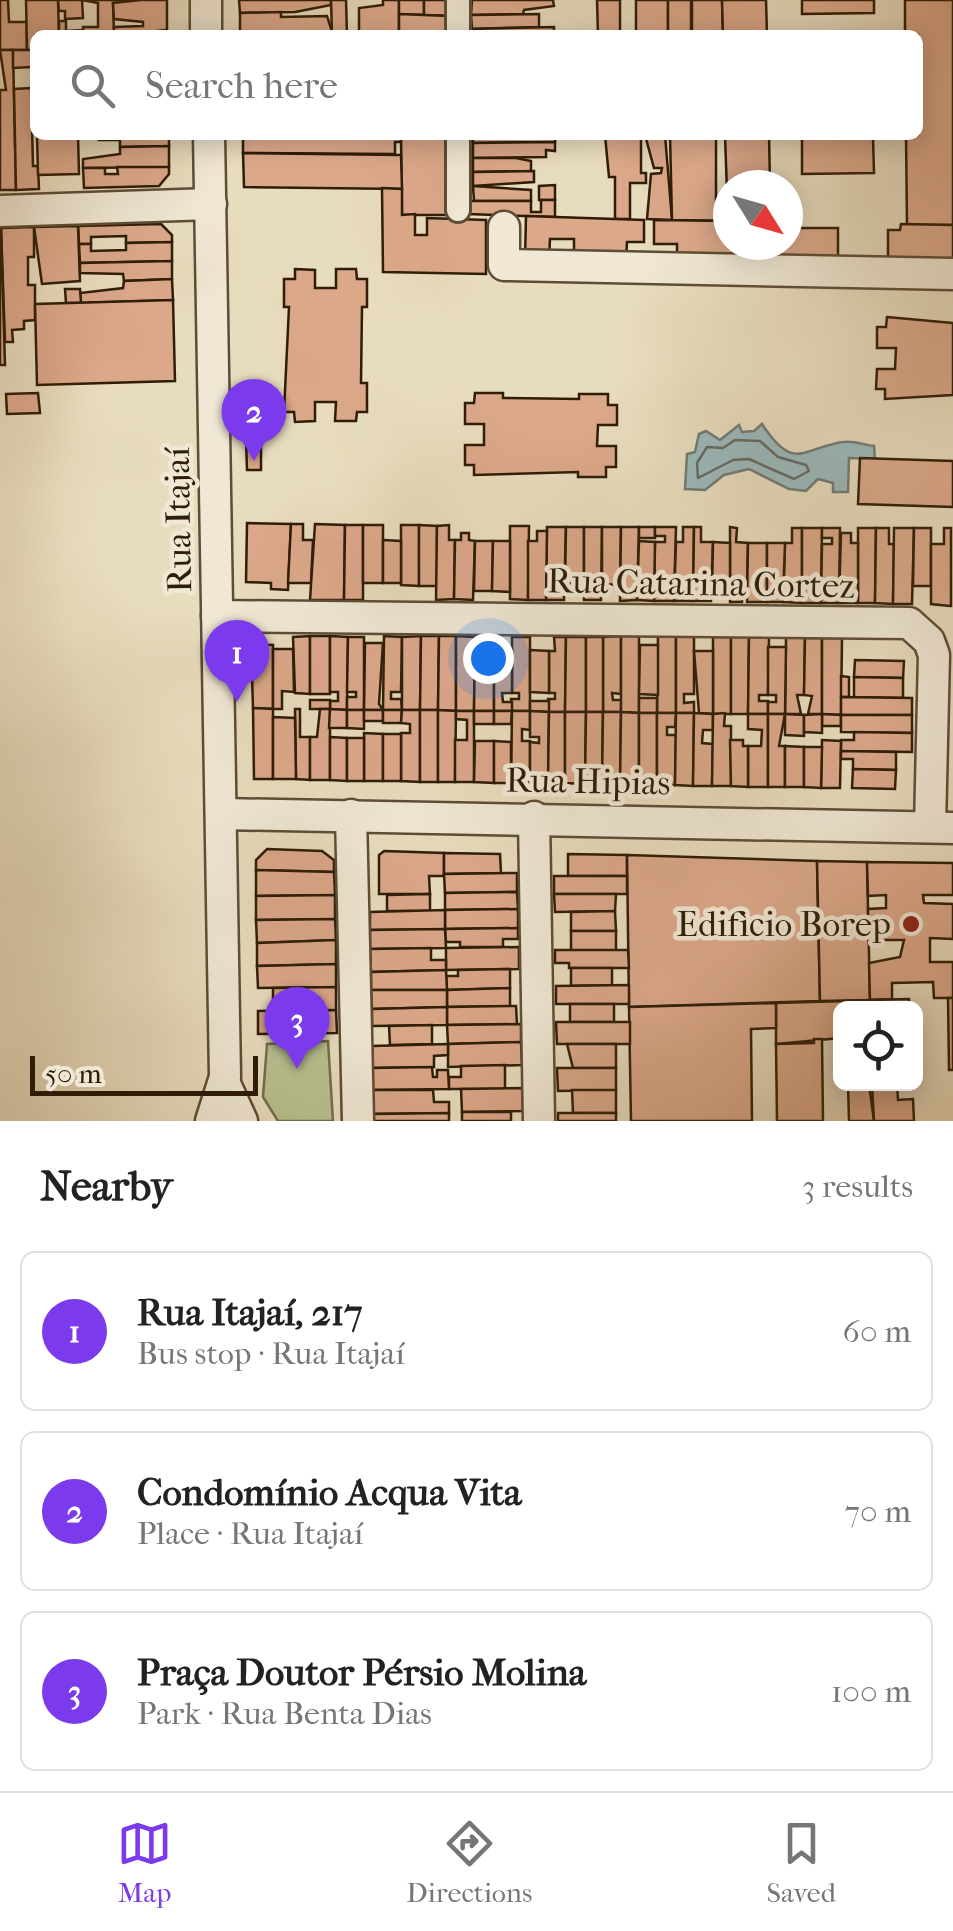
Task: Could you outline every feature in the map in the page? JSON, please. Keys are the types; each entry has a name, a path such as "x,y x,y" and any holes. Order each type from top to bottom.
{"street":[{"path":"206,0 206,30"},
{"path":"458,0 458,30"},
{"name":"Rua Itajaí","path":"209,140 224,1084 212,1121"},
{"path":"458,140 458,210"},
{"path":"0,211 211,204"},
{"path":"504,227 504,265 953,274"},
{"name":"Rua Catarina Cortez","path":"217,616 908,623 929,641 934,655 942,827"},
{"name":"Rua Hipias","path":"222,814 942,827"},
{"path":"351,816 358,1121"},
{"path":"534,817 539,1121"},
{"name":"Rua Itajaí","path":"224,1084 242,1121"}],"green space":[{"path":"328,1041 333,1121 278,1121 263,1097 267,1044"}],"water":[{"path":"762,424 791,453 851,442 874,446 875,459 849,458 848,492 833,492 833,483 818,479 806,491 789,489 749,469 724,475 705,490 685,489 687,454 695,452 699,434 706,431 720,440 739,425 742,432 754,431"}],"building":[{"path":"0,0 8,0 9,22 27,22 27,50 0,50"},
{"path":"26,0 58,0 59,30 30,30 27,50"},
{"path":"58,0 82,0 83,18 65,19"},
{"path":"82,0 138,0 113,3 114,30 83,30 98,27 98,3"},
{"path":"167,0 167,30 114,30 143,26 143,22 114,19 113,3"},
{"path":"239,0 331,0 331,5 295,12 240,13"},
{"path":"331,0 346,0 347,30 332,30"},
{"path":"383,0 399,0 399,30 359,30 359,8 383,5"},
{"path":"399,0 424,0 424,15 399,14"},
{"path":"424,0 449,0 449,16 424,15"},
{"path":"472,0 553,0 554,6 524,10 523,14 471,15"},
{"path":"597,0 620,0 620,30 598,30"},
{"path":"636,0 668,0 668,30 636,30"},
{"path":"668,0 691,0 691,30 668,30"},
{"path":"692,0 722,0 723,30 692,30"},
{"path":"722,0 766,0 767,30 723,30"},
{"path":"802,0 874,0 874,13 802,14"},
{"path":"905,0 953,0 953,225 907,225 906,140 923,140 923,30 905,30"},
{"path":"240,13 327,16 331,30 240,30"},
{"path":"399,14 449,16 449,30 399,30"},
{"path":"539,14 539,27 472,29 471,15"},
{"path":"59,21 66,21 66,30 59,30"},
{"path":"554,27 554,30 472,29"},
{"path":"0,50 13,50 16,190 0,190 0,90 6,90"},
{"path":"13,50 30,50 30,67 13,68"},
{"path":"30,88 30,140 33,166 38,166 39,189 16,190 14,89"},
{"path":"37,140 78,140 79,174 38,175"},
{"path":"120,140 169,140 169,146 120,147"},
{"path":"243,140 401,140 395,142 395,154 243,153"},
{"path":"401,140 449,140 449,215 402,215"},
{"path":"473,140 555,140 555,142"},
{"path":"605,140 641,140 641,173 646,173 646,183 630,183 630,219 615,219 615,177 609,177"},
{"path":"646,140 665,140 672,220 647,219 651,174 661,173 662,168 654,168"},
{"path":"670,140 716,140 713,221 672,220"},
{"path":"725,140 769,140 770,170 726,170"},
{"path":"802,140 873,140 874,173 803,174"},
{"path":"555,142 555,151 546,150 546,157 473,158 473,143"},
{"path":"169,146 169,167 83,168 83,159 120,154 120,147"},
{"path":"243,153 401,155 402,189 244,187"},
{"path":"473,158 531,161 531,171 473,172"},
{"path":"117,167 169,167 169,174 159,186 84,188 83,168 105,168 105,174 118,174"},
{"path":"534,171 534,182 473,186 473,172"},
{"path":"555,185 555,200 539,200 539,186"},
{"path":"473,186 531,190 531,201 474,201"},
{"path":"382,188 402,189 402,215 415,214 415,235 427,235 427,218 486,220 486,274 383,272"},
{"path":"541,200 555,200 555,217 468,214 467,201 531,201 531,212 541,212"},
{"path":"526,216 644,220 644,242 627,242 626,261 574,261 574,239 550,239 549,260 525,259"},
{"path":"654,220 713,221 713,260 803,260 803,228 838,228 838,268 677,263 677,244 654,244"},
{"path":"161,224 172,235 172,242 126,243 126,236 91,237 91,244 79,244 78,226"},
{"path":"901,224 953,225 953,264 888,266 888,230 900,230"},
{"path":"78,226 80,281 42,284 34,227"},
{"path":"34,227 34,257 28,257 28,285 35,285 35,320 24,321 24,329 12,330 13,342 5,342 1,228"},
{"path":"1,228 5,365 0,365"},
{"path":"172,242 172,261 80,263 79,244 91,244 91,251 126,250 126,243"},
{"path":"172,261 172,279 124,281 123,274 80,273 80,263"},
{"path":"295,269 315,270 315,288 336,288 336,269 356,269 357,279 367,279 367,307 362,307 361,383 367,383 367,412 357,412 356,421 335,421 336,402 315,402 315,421 295,422 294,412 284,412 289,307 284,307 284,279 295,279"},
{"path":"172,279 173,300 81,303 80,293 123,288 124,281"},
{"path":"65,289 80,289 81,303 66,303"},
{"path":"173,300 175,381 37,385 35,304"},
{"path":"887,317 953,323 953,395 885,399 885,389 876,389 877,369 895,369 896,348 877,348 877,327 886,327"},
{"path":"38,393 40,413 7,414 6,394"},
{"path":"475,393 503,393 503,398 579,399 579,394 608,394 608,405 617,405 617,425 598,425 597,446 616,446 616,467 606,467 606,477 578,477 578,472 474,475 474,465 465,465 465,445 484,445 484,424 465,424 465,403 474,403"},
{"path":"246,439 261,440 261,470 247,470"},
{"path":"860,458 953,461 953,507 858,504"},
{"path":"247,523 291,524 288,590 271,589 271,583 246,582"},
{"path":"291,524 303,524 303,540 313,540 311,583 288,583"},
{"path":"315,524 345,525 344,600 310,600"},
{"path":"345,525 363,525 363,600 344,600"},
{"path":"363,525 383,525 383,583 363,583"},
{"path":"401,525 419,525 419,586 401,585"},
{"path":"419,525 437,526 437,586 419,586"},
{"path":"449,525 449,540 455,540 454,599 436,600 437,526"},
{"path":"510,526 529,526 528,600 510,599"},
{"path":"547,527 566,527 564,600 546,600"},
{"path":"566,527 584,527 584,584 565,584"},
{"path":"584,527 602,527 601,600 584,600"},
{"path":"602,527 621,527 620,585 602,584"},
{"path":"621,527 639,527 637,600 620,601"},
{"path":"639,527 655,527 655,538 639,538"},
{"path":"655,527 676,527 674,601 654,601 655,542 665,542 665,536 655,536"},
{"path":"683,527 694,527 693,601 674,601 676,542 683,542"},
{"path":"694,527 701,527 701,542 713,542 711,601 693,601"},
{"path":"730,527 737,528 736,542 748,543 747,586 742,586 742,602 730,602"},
{"path":"792,528 802,528 802,603 783,602 785,543 792,543"},
{"path":"802,528 822,528 821,603 802,603"},
{"path":"822,528 840,528 839,603 821,603 822,544 832,544 832,538 822,538"},
{"path":"858,528 876,528 875,603 858,603"},
{"path":"876,528 889,528 889,544 894,544 893,604 875,603"},
{"path":"894,528 914,528 912,604 893,604"},
{"path":"914,528 931,528 931,586 913,586"},
{"path":"944,528 951,528 951,606 931,604 931,544 944,544"},
{"path":"537,531 547,531 546,600 528,600 528,541 537,541"},
{"path":"461,533 469,533 469,540 475,541 473,600 454,599 455,540 461,540"},
{"path":"841,533 851,533 851,543 858,543 858,603 839,603"},
{"path":"383,540 401,541 401,583 383,583"},
{"path":"475,541 493,541 492,591 474,591"},
{"path":"493,541 510,541 510,592 492,591"},
{"path":"639,541 655,542 654,601 637,600"},
{"path":"713,542 730,543 730,593 712,593"},
{"path":"748,543 767,543 767,602 747,602"},
{"path":"767,543 785,543 783,602 767,602"},
{"path":"310,636 310,694 295,693 293,637"},
{"path":"310,636 330,636 330,694 310,694"},
{"path":"330,636 348,637 347,710 330,709 330,701 338,701 338,692 330,692"},
{"path":"384,636 402,637 401,692 391,692 391,699 401,699 402,710 383,710"},
{"path":"421,636 420,710 402,710 402,637"},
{"path":"421,636 439,636 438,710 420,710"},
{"path":"439,636 456,636 456,711 438,710"},
{"path":"456,636 475,637 474,711 456,711"},
{"path":"494,636 494,711 474,711 475,637"},
{"path":"621,636 621,694 612,693 613,700 621,700 621,712 603,712 603,637"},
{"path":"621,636 639,636 639,713 621,712"},
{"path":"658,636 676,636 676,713 657,713"},
{"path":"676,636 694,636 694,694 684,694 684,703 694,702 694,713 676,713"},
{"path":"348,637 364,637 364,710 347,710 347,697 356,697 356,692 347,692"},
{"path":"512,637 530,637 530,711 512,711 511,699 519,699 519,693 512,693"},
{"path":"554,637 566,637 565,712 549,712 548,699 555,699 555,693 549,693 549,651 555,651"},
{"path":"566,637 586,637 586,712 565,712"},
{"path":"586,637 603,637 603,712 586,712"},
{"path":"713,637 731,637 731,714 713,714"},
{"path":"731,637 749,637 748,714 731,714"},
{"path":"749,637 769,637 768,695 759,695 759,701 768,701 768,714 748,714"},
{"path":"786,637 805,638 804,695 797,695 801,714 785,714"},
{"path":"805,638 822,638 822,714 808,714 812,696 804,695"},
{"path":"822,638 842,638 841,715 822,714"},
{"path":"365,643 383,643 379,704 383,710 364,710"},
{"path":"251,644 273,645 273,709 253,708"},
{"path":"640,645 658,645 658,695 639,694"},
{"path":"768,647 786,647 785,714 768,714 768,702 776,702 776,695 768,695"},
{"path":"273,649 293,649 294,692 282,691 282,709 273,709"},
{"path":"494,650 512,650 512,693 502,693 503,702 512,702 512,711 494,711"},
{"path":"530,650 549,651 549,693 530,692"},
{"path":"694,651 713,651 713,714 699,713"},
{"path":"855,660 904,661 903,678 854,677"},
{"path":"841,676 849,677 849,697 841,697"},
{"path":"854,677 903,678 903,698 854,697"},
{"path":"841,697 912,698 912,715 841,715"},
{"path":"639,698 657,698 657,713 639,713"},
{"path":"310,700 330,700 330,709 310,709"},
{"path":"530,701 549,701 549,712 530,711"},
{"path":"253,708 273,709 273,779 254,779"},
{"path":"295,709 300,709 300,737 310,737 310,780 296,779"},
{"path":"320,709 330,709 330,780 310,780 310,737 317,737"},
{"path":"330,709 347,710 347,728 329,728"},
{"path":"347,710 364,710 364,729 347,728"},
{"path":"364,710 383,710 383,721 364,721"},
{"path":"383,710 402,710 401,723 383,723"},
{"path":"402,710 420,710 420,782 401,781 401,733 410,733 410,724 401,723"},
{"path":"420,710 438,710 438,782 420,782"},
{"path":"438,710 456,711 455,782 438,782"},
{"path":"456,711 474,711 474,782 455,782 455,740 467,740 467,720 456,719"},
{"path":"474,711 494,711 494,724 474,724"},
{"path":"494,711 512,711 511,724 494,724"},
{"path":"512,711 530,711 530,730 522,729 522,741 530,741 530,783 511,783"},
{"path":"530,711 549,712 548,783 530,783 530,742 539,743 539,737 530,737"},
{"path":"549,712 565,712 565,783 548,783"},
{"path":"565,712 586,712 585,784 565,783"},
{"path":"586,712 603,712 602,784 585,784"},
{"path":"603,712 621,712 620,784 602,784"},
{"path":"621,712 639,713 639,785 620,784"},
{"path":"639,713 657,713 657,785 639,785"},
{"path":"657,713 676,713 675,727 667,727 667,735 676,735 675,785 657,785"},
{"path":"676,713 694,713 693,786 675,785"},
{"path":"694,713 713,714 713,730 703,730 702,743 713,744 712,786 693,786"},
{"path":"725,713 724,726 731,726 731,786 712,786 713,714"},
{"path":"748,714 768,714 768,787 748,787 748,746 761,746 762,730 748,729"},
{"path":"768,714 785,714 779,746 785,746 785,787 768,787"},
{"path":"785,714 804,715 804,736 785,735"},
{"path":"822,714 841,715 841,726 822,726"},
{"path":"822,714 822,733 804,732 804,715"},
{"path":"841,715 912,715 912,733 841,732"},
{"path":"273,717 295,718 296,779 273,779"},
{"path":"854,732 912,733 912,752 841,751 841,740 854,740"},
{"path":"364,733 383,734 383,781 364,781"},
{"path":"383,734 401,734 401,781 383,781"},
{"path":"330,737 347,738 347,781 330,780"},
{"path":"347,738 364,738 364,781 347,781"},
{"path":"730,740 743,740 743,746 748,746 748,787 731,786"},
{"path":"822,740 841,741 840,788 821,788"},
{"path":"475,741 494,741 494,783 474,782"},
{"path":"494,741 511,742 511,783 494,783"},
{"path":"785,746 804,747 804,787 785,787"},
{"path":"804,747 822,747 821,788 804,787"},
{"path":"841,751 896,752 896,770 853,769 853,759 841,759"},
{"path":"853,769 896,770 895,789 852,788"},
{"path":"267,849 322,851 334,860 334,872 256,870 256,860"},
{"path":"384,851 444,853 444,876 429,876 430,894 379,894 379,855"},
{"path":"444,853 500,854 501,873 444,874"},
{"path":"568,854 627,855 627,876 568,876"},
{"path":"627,855 817,861 820,1001 629,1007"},
{"path":"817,861 867,862 870,1000 820,1001"},
{"name":"Edifìcio Borep","path":"867,862 953,863 953,895 923,895 924,903 953,904 953,939 930,938 930,962 953,962 953,998 934,998 933,982 892,983 892,999 870,1000 869,963 900,957 904,940 868,940 868,909 886,908 886,895 868,896"},
{"path":"256,870 334,872 335,895 256,896"},
{"path":"517,873 517,892 445,893 444,874"},
{"path":"554,876 627,876 627,894 554,894"},
{"path":"517,892 518,909 445,910 445,893"},
{"path":"430,894 430,911 387,911 387,895"},
{"path":"554,894 616,894 615,911 555,912"},
{"path":"335,895 335,919 256,920 256,896"},
{"path":"518,909 518,928 445,929 445,910"},
{"path":"445,910 445,929 370,930 370,912"},
{"path":"615,911 616,931 571,931 571,912"},
{"path":"335,919 336,940 257,943 256,920"},
{"path":"518,928 518,939 503,939 503,947 460,947 460,942 446,942 445,929"},
{"path":"445,929 446,948 370,949 370,930"},
{"path":"571,931 616,931 616,950 571,951"},
{"path":"336,940 336,964 257,966 257,943"},
{"path":"519,947 519,969 446,970 446,948"},
{"path":"431,948 431,960 446,960 446,970 371,972 370,949"},
{"path":"555,950 628,950 629,968 569,968 569,963 555,963"},
{"path":"336,964 336,987 258,988 257,966"},
{"path":"571,968 612,968 612,985 571,986"},
{"path":"510,969 510,988 447,990 446,976 458,976 458,970"},
{"path":"446,970 447,990 371,990 371,972"},
{"path":"629,985 629,1004 556,1004 556,986"},
{"path":"336,987 336,1010 273,1011 273,988"},
{"path":"510,988 510,1006 447,1007 447,990"},
{"path":"371,990 447,990 447,1007 372,1009"},
{"path":"948,998 953,998 953,1070 949,1070"},
{"path":"833,1001 833,1039 776,1044 776,1003"},
{"path":"776,1003 776,1028 751,1029 752,1121 631,1121 629,1007"},
{"path":"570,1004 614,1004 614,1022 570,1022"},
{"path":"516,1006 517,1024 447,1025 447,1007"},
{"path":"447,1007 447,1025 372,1026 372,1009"},
{"path":"336,1010 337,1033 258,1034 258,1011"},
{"path":"556,1022 630,1022 630,1044 557,1044"},
{"path":"521,1024 521,1042 448,1044 447,1025"},
{"path":"432,1025 432,1044 390,1045 389,1026"},
{"path":"814,1039 822,1039 823,1121 777,1121 776,1044 814,1043"},
{"path":"521,1042 522,1065 448,1067 448,1044"},
{"path":"448,1044 448,1055 434,1056 434,1067 372,1068 372,1046"},
{"path":"567,1044 616,1044 616,1068 573,1068"},
{"path":"505,1065 505,1089 449,1089 449,1077 461,1077 461,1066"},
{"path":"432,1067 433,1077 437,1077 437,1070 448,1070 449,1089 371,1090 372,1068"},
{"path":"557,1068 616,1068 616,1090 558,1091"},
{"path":"522,1088 523,1111 462,1112 461,1089"},
{"path":"371,1090 433,1090 434,1102 449,1102 449,1113 372,1114"},
{"path":"572,1090 616,1090 616,1113 573,1113"},
{"path":"848,1091 870,1091 874,1121 849,1121"},
{"path":"872,1091 897,1091 898,1100 913,1099 914,1121 874,1121"},
{"path":"462,1112 511,1112 511,1121 462,1121"},
{"path":"449,1113 449,1121 372,1121 372,1114"},
{"path":"558,1113 616,1113 616,1121 558,1121"}],"place":[{"name":"Condomínio Acqua Vita","path":"254,461"},
{"name":"Rua Itajaí, 217","path":"237,702"},
{"name":"Edifìcio Borep","path":"911,924"},
{"name":"Praça Doutor Pérsio Molina","path":"297,1069"}]}
